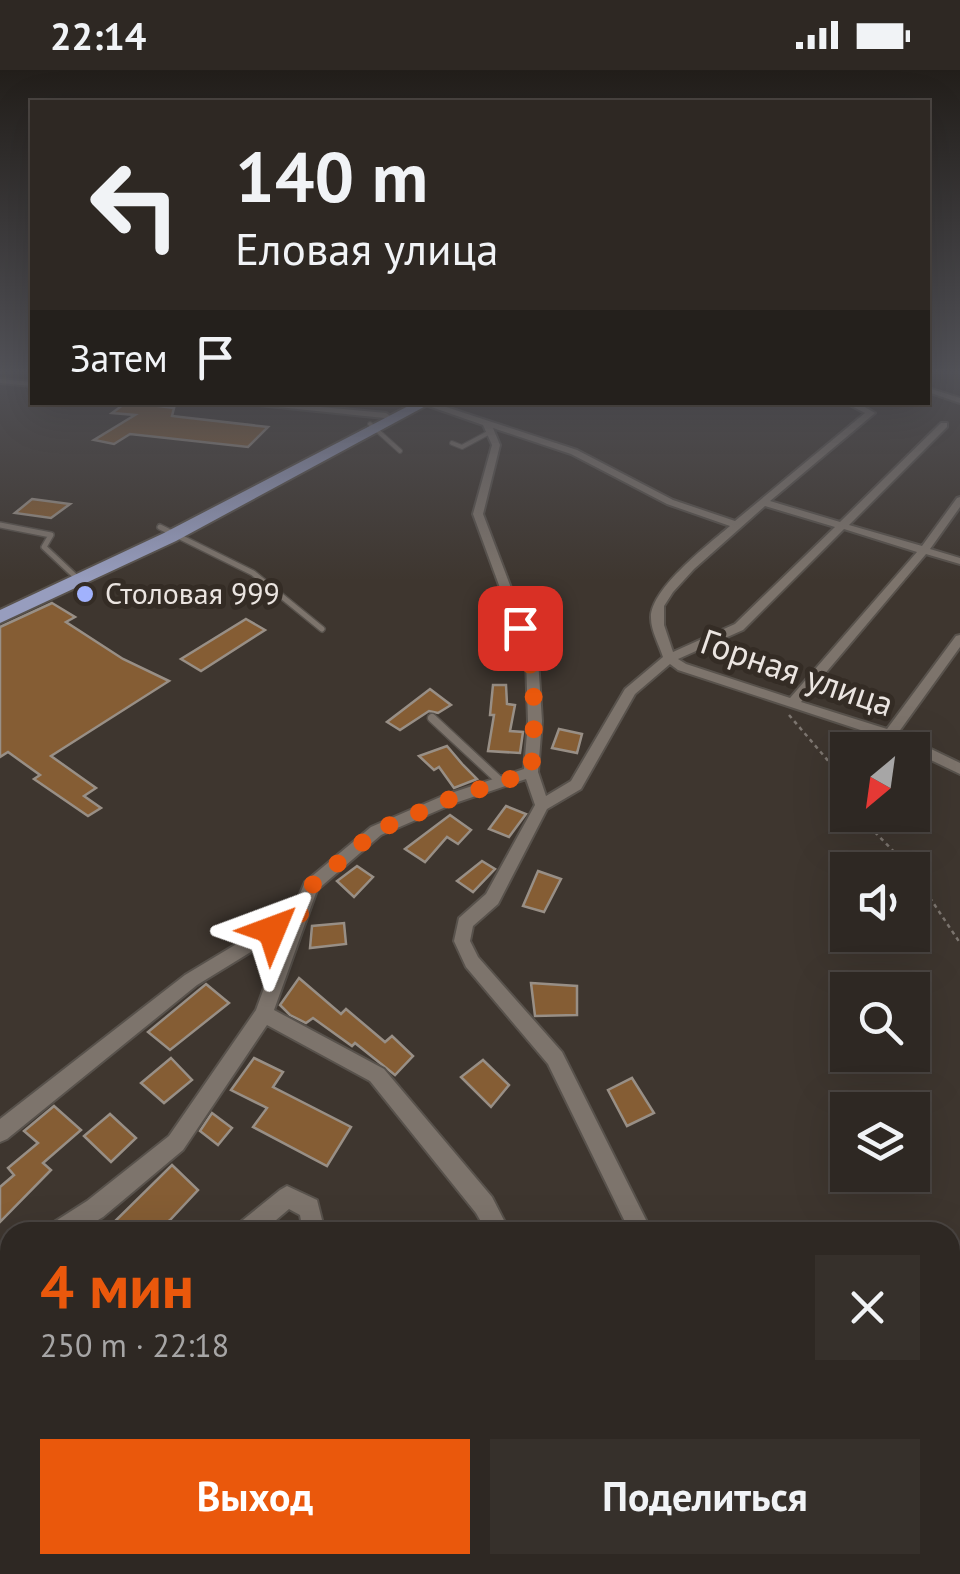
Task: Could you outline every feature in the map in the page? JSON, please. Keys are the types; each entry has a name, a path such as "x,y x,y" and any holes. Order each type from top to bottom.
{"main road":[{"path":"0,603 165,532 343,441"},
{"path":"0,618 71,574"}],"street":[{"path":"494,441 494,460 478,514 532,659 535,720 531,772 542,805"},
{"path":"536,441 574,452 670,502 739,526"},
{"path":"669,658 656,614 660,600 694,564 838,441"},
{"path":"636,1222 556,1058 472,962 462,941 466,923 492,899 542,805 576,786 630,692 669,658 739,627 927,441"},
{"path":"790,708 926,549 960,500"},
{"path":"766,503 960,561"},
{"path":"892,732 960,639"},
{"name":"Горная улица","path":"669,658 682,667 790,708 879,732"},
{"name":"Горная улица","path":"930,754 960,769"},
{"path":"74,1222 176,1143 264,1014 311,886 376,831 531,772"},
{"path":"0,1132 190,980 300,914"},
{"path":"264,1014 376,1075 484,1205 493,1222"},
{"path":"258,1222 287,1197 309,1208 312,1222"}],"lane":[{"path":"394,441 400,451"},
{"path":"452,443 462,446 469,441"},
{"path":"0,525 51,535 44,548 71,574"},
{"path":"165,532 208,549 256,575 322,629"},
{"path":"432,718 501,782"}],"path":[{"path":"790,708 830,760"},
{"path":"874,832 894,852"},
{"path":"930,898 960,944"}],"building":[{"path":"195,441 254,441 248,447"},
{"path":"32,499 70,504 51,518 15,513"},
{"path":"52,603 75,617 66,622 123,659 169,681 51,756 96,788 84,796 101,808 88,816 34,779 40,775 8,752 0,757 0,627"},
{"path":"246,619 265,630 201,671 181,659"},
{"path":"493,685 506,685 507,704 515,705 510,731 523,732 520,753 488,751 494,715 490,715"},
{"path":"430,689 451,705 438,713 429,711 400,730 387,722"},
{"path":"559,729 582,734 577,753 552,748"},
{"path":"447,746 477,779 454,788 439,767 434,770 419,756"},
{"path":"506,806 526,814 509,837 489,829"},
{"path":"450,815 471,830 458,844 447,837 425,862 405,849"},
{"path":"482,861 495,869 473,892 457,881"},
{"path":"357,866 373,877 354,897 337,881"},
{"path":"538,871 561,879 544,912 523,906"},
{"path":"344,923 346,944 310,948 312,926"},
{"path":"299,978 341,1014 346,1009 385,1042 392,1036 413,1056 395,1075 355,1043 352,1046 313,1018 306,1023 290,1015 280,1005"},
{"path":"531,983 577,986 577,1015 535,1016"},
{"path":"206,984 229,1003 170,1050 148,1032"},
{"path":"171,1058 192,1080 164,1103 141,1083"},
{"path":"254,1058 283,1072 273,1087 351,1127 327,1166 253,1127 267,1108 231,1090"},
{"path":"483,1060 509,1085 491,1107 461,1077"},
{"path":"632,1078 654,1113 627,1126 608,1090"},
{"path":"54,1106 81,1130 43,1163 51,1170 0,1222 0,1187 14,1175 8,1168 38,1143 24,1131"},
{"path":"212,1113 232,1128 218,1145 200,1131"},
{"path":"110,1114 136,1138 111,1162 84,1136"},
{"path":"172,1165 198,1190 167,1222 114,1222"}],"place":[{"name":"Столовая 999","path":"85,594"}],"route":[{"path":"272,930 300,914 311,886 376,831 450,799 531,772 535,720 532,659 520,628"}]}
